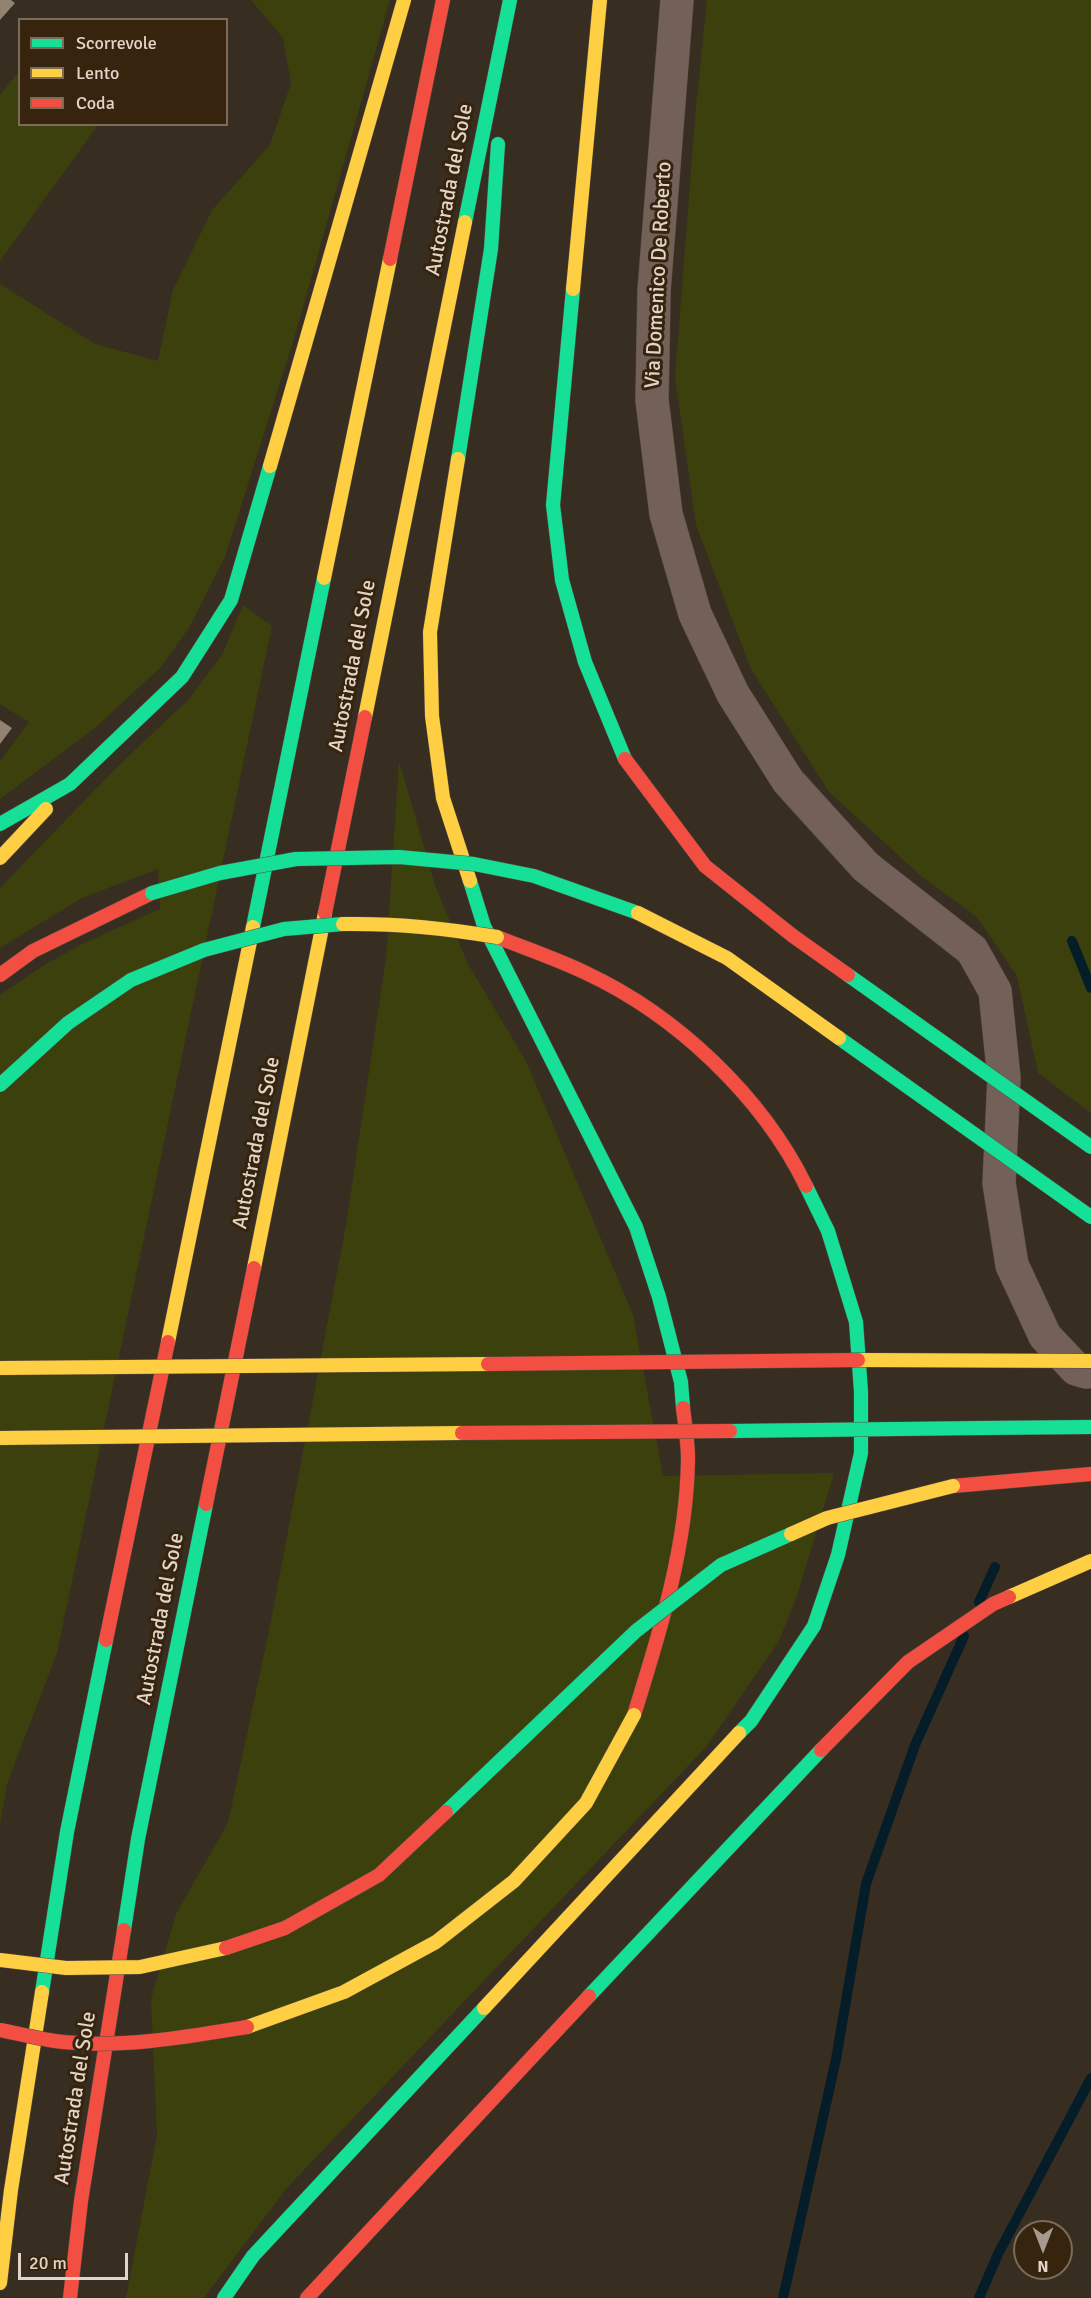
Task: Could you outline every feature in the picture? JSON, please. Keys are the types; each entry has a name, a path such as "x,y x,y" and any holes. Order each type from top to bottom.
{"highway":[{"path":"0,858 70,784 182,677 231,600 404,0"},
{"name":"Autostrada del Sole","path":"0,2283 11,2190 67,1832 443,0"},
{"name":"Autostrada del Sole","path":"70,2298 81,2201 138,1839 510,0"},
{"path":"600,0 554,505 562,580 585,662 625,759 705,866 793,936 1091,1147"},
{"path":"0,2030 63,2042 124,2043 183,2038 251,2026 344,1992 436,1942 514,1881 586,1803 634,1715 658,1640 681,1539 688,1458 681,1382 659,1297 636,1227 484,926 443,798 432,716 430,632 491,249 506,19"},
{"path":"0,824 70,784"},
{"path":"0,975 33,951 152,893 220,873 296,859 399,857 474,864 524,874 630,909 727,958 1091,1217"},
{"path":"0,1085 68,1023 131,980 204,950 284,929 336,924 386,923 439,927 497,937 587,973 659,1015 739,1086 794,1162 828,1231 855,1322 861,1392 861,1453 838,1555 814,1626 752,1721 253,2256 224,2298"},
{"path":"0,1368 981,1359 1091,1361"},
{"path":"0,1438 1091,1427"},
{"path":"0,1960 66,1968 141,1967 220,1950 285,1928 379,1875 636,1631 721,1565 827,1518 953,1486 1091,1474"},
{"path":"307,2298 776,1795 908,1662 993,1604 1091,1561"}],"street":[{"name":"Via Domenico De Roberto","path":"677,0 654,291 652,400 666,514 695,614 733,694 788,781 866,867 972,950 995,991 1004,1078 999,1183 1012,1264 1045,1336 1076,1369 1091,1374"}],"green space":[{"path":"251,0 390,0 296,332 225,557 189,628 160,668 95,728 0,799 0,761 29,722 0,704 0,284 95,344 158,361 173,290 212,210 270,145 291,83 283,38"},
{"path":"707,0 1091,0 1091,1113 1038,1073 1017,976 977,917 920,875 829,792 751,669 696,525 675,377 696,106"},
{"path":"18,72 18,126 97,126 0,261 0,95"},
{"path":"243,605 272,626 57,1653 7,1784 0,1825 0,995 46,964 84,943 160,909 158,869 82,898 0,948 0,888 118,766 189,699 222,655"},
{"path":"399,761 436,888 468,964 526,1061 633,1315 663,1476 834,1473 797,1596 779,1641 706,1747 286,2189 204,2298 126,2298 157,2135 151,1999 176,1914 228,1823 270,1626 346,1225 386,958"}],"building":[{"path":"0,0 11,0 15,3 0,20"},
{"path":"0,720 12,728 0,744"}],"waterway":[{"path":"1072,941 1091,988"},
{"path":"979,1602 995,1567"},
{"path":"783,2298 836,2059 866,1884 915,1745 964,1636"},
{"path":"979,2298 998,2254 1091,2078"}],"traffic: fast":[{"path":"465,222 510,0"},
{"path":"458,459 491,249 498,144"},
{"path":"573,289 553,505 562,580 585,662 625,759"},
{"path":"0,824 70,784 182,677 231,600 270,466"},
{"path":"253,927 324,578"},
{"path":"152,893 220,873 296,859 399,857 474,864 534,876 638,913"},
{"path":"470,881 484,926 636,1227 659,1297 681,1382 683,1408"},
{"path":"0,1085 68,1023 131,980 204,950 284,929 343,924"},
{"path":"848,975 1091,1147"},
{"path":"839,1038 1091,1217"},
{"path":"739,1733 751,1721 814,1626 838,1555 861,1453 861,1392 856,1322 828,1231 806,1186"},
{"path":"982,1428 1091,1427"},
{"path":"730,1431 982,1428"},
{"path":"124,1930 138,1839 206,1504"},
{"path":"446,1812 636,1631 721,1565 791,1534"},
{"path":"42,1992 67,1832 106,1640"},
{"path":"589,1996 821,1750"},
{"path":"224,2298 253,2256 484,2008"}],"traffic: slow":[{"path":"270,466 404,0"},
{"path":"573,289 600,0"},
{"path":"365,717 465,222"},
{"path":"324,578 390,259"},
{"path":"458,459 430,632 432,716 443,798 470,881"},
{"path":"0,858 46,809"},
{"path":"254,1268 325,913"},
{"path":"638,913 727,958 839,1038"},
{"path":"343,924 420,927 497,937"},
{"path":"168,1342 253,927"},
{"path":"858,1360 1091,1361"},
{"path":"0,1368 488,1364"},
{"path":"0,1438 462,1433"},
{"path":"791,1534 827,1518 953,1486"},
{"path":"1009,1597 1091,1561"},
{"path":"247,2027 344,1992 436,1942 514,1881 586,1803 634,1715"},
{"path":"484,2008 739,1733"},
{"path":"0,1960 66,1968 140,1967 226,1948"},
{"path":"0,2283 11,2190 42,1992"}],"traffic: jam":[{"path":"390,259 443,0"},
{"path":"325,913 365,717"},
{"path":"625,759 705,866 793,936 848,975"},
{"path":"0,975 33,951 152,893"},
{"path":"497,937 575,968 619,991 652,1011 684,1035 741,1090 788,1153 806,1186"},
{"path":"206,1504 254,1268"},
{"path":"106,1640 168,1342"},
{"path":"488,1364 858,1360"},
{"path":"634,1715 662,1620 683,1524 688,1459 683,1408"},
{"path":"462,1433 730,1431"},
{"path":"953,1486 1091,1474"},
{"path":"821,1750 908,1662 993,1604 1009,1597"},
{"path":"226,1948 285,1928 379,1875 446,1812"},
{"path":"70,2298 81,2201 124,1930"},
{"path":"307,2298 589,1996"},
{"path":"0,2030 55,2041 109,2044 132,2043 247,2027"}]}
